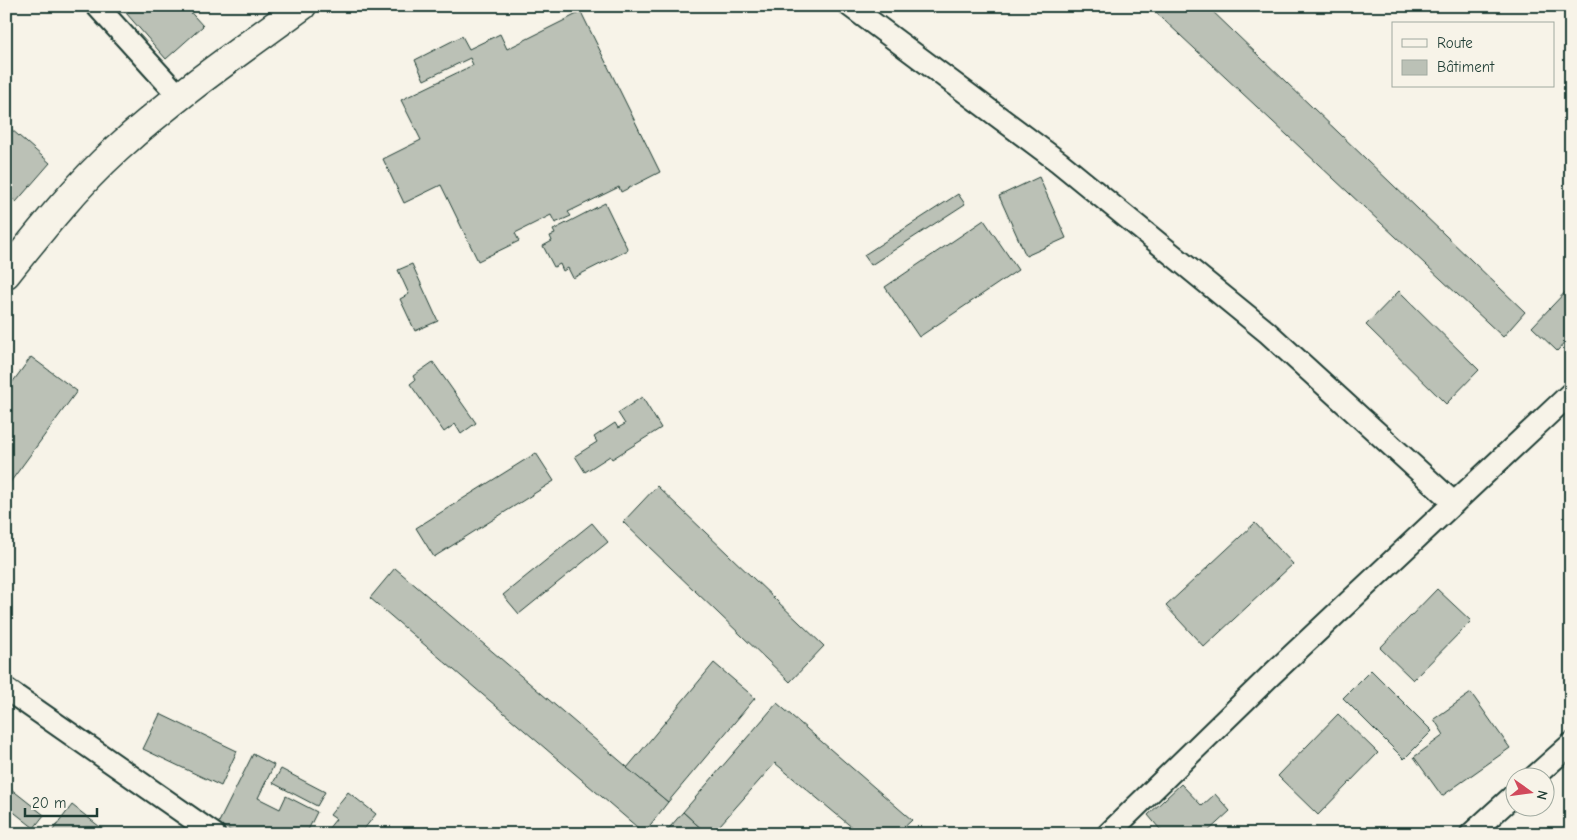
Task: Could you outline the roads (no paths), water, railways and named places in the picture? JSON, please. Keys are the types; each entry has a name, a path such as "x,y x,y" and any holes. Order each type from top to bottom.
{"street":[{"path":"97,6 179,96"},
{"path":"6,274 59,208 117,149 179,96 302,6"},
{"path":"850,6 1059,162 1259,325 1454,503"},
{"path":"1108,834 1277,669 1571,393"},
{"path":"6,689 214,834"},
{"path":"1544,768 1571,744"},
{"path":"1471,834 1504,803"}]}
